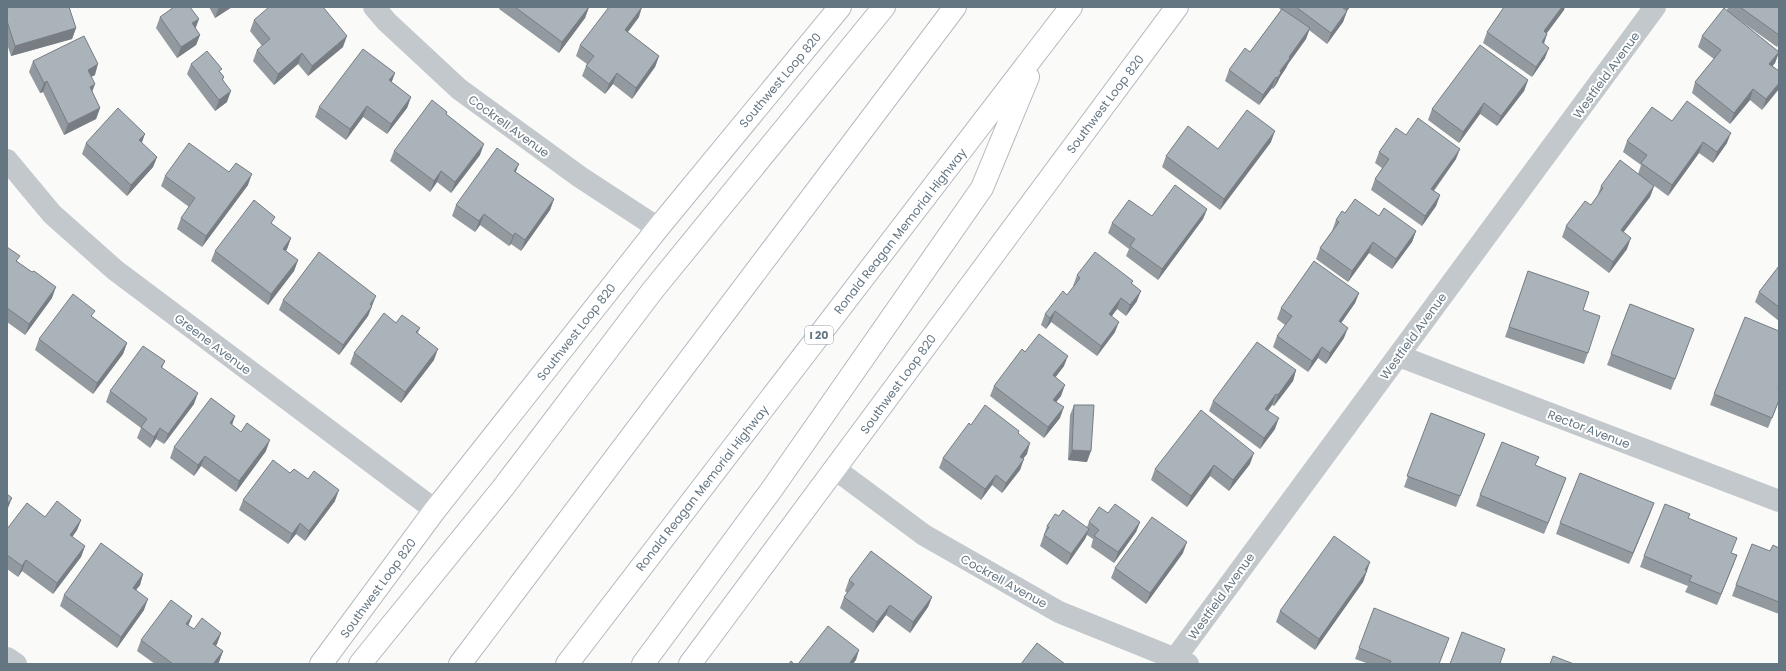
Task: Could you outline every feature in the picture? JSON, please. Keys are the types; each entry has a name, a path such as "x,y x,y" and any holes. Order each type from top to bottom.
{"main road":[{"name":"Southwest Loop 820","path":"321,664 435,510 658,228 840,7"},
{"path":"360,664 502,489 653,290 884,7"},
{"path":"460,664 955,7"},
{"name":"Ronald Reagan Memorial Highway","path":"567,664 1071,7"},
{"name":"Southwest Loop 820","path":"690,664 1177,7"},
{"path":"643,664 772,489 982,188 1039,50"}],"street":[{"name":"Cockrell Avenue","path":"374,7 387,22 459,89 580,177 658,228"},
{"name":"Westfield Avenue","path":"1178,662 1399,356 1656,7"},
{"name":"Greene Avenue","path":"7,160 52,214 115,270 435,510"},
{"name":"Rector Avenue","path":"1399,356 1779,501"},
{"name":"Cockrell Avenue","path":"835,469 924,535 1059,612 1178,662"},
{"path":"7,658 16,664"}],"building":[{"path":"7,7 69,7 76,28 15,46 7,21"},
{"path":"174,7 190,7 199,19 192,23 200,35 181,47 160,17"},
{"path":"269,7 323,7 347,36 312,66 302,53 278,74 257,50 270,39 254,20"},
{"path":"515,7 589,7 562,42"},
{"path":"609,7 642,7 625,30 659,56 636,88 617,73 609,84 586,66 594,56 580,45"},
{"path":"1296,7 1342,7 1347,11 1331,33"},
{"path":"1504,7 1562,7 1544,31 1547,34 1542,42 1549,48 1536,67 1487,32"},
{"path":"1740,7 1779,7 1779,35"},
{"path":"1724,8 1779,52 1769,64 1779,71 1779,83 1766,99 1753,89 1734,113 1695,82 1721,50 1702,36"},
{"path":"1282,9 1310,28 1289,57 1290,58 1280,71 1281,73 1277,78 1276,77 1263,95 1229,70 1245,48 1250,52"},
{"path":"84,36 98,64 88,70 95,84 90,87 100,108 68,124 47,81 44,83 33,61"},
{"path":"1480,45 1528,80 1501,116 1484,103 1463,132 1432,109"},
{"path":"363,49 395,73 389,80 411,97 391,124 367,106 350,129 319,107"},
{"path":"207,51 222,69 219,71 224,77 222,79 231,91 219,100 191,64"},
{"path":"432,100 447,112 446,114 484,144 455,182 441,171 434,181 394,151"},
{"path":"1687,101 1731,133 1717,152 1703,142 1672,185 1641,163 1647,155 1627,141 1652,107 1672,121"},
{"path":"118,108 145,134 139,140 157,157 131,185 86,143"},
{"path":"1247,110 1275,131 1224,199 1166,156 1188,126 1218,149"},
{"path":"1418,118 1460,149 1431,189 1440,195 1425,216 1375,179 1389,159 1379,152 1396,128 1406,135"},
{"path":"189,143 229,172 236,163 252,174 206,236 181,218 195,198 165,176"},
{"path":"497,148 519,164 514,171 554,199 525,240 515,233 513,236 484,214 479,221 456,205"},
{"path":"1620,160 1654,186 1621,230 1631,238 1613,262 1566,226 1585,201 1591,205 1603,188 1601,186"},
{"path":"1175,185 1207,209 1162,269 1130,246 1135,239 1112,223 1129,200 1152,216"},
{"path":"1355,199 1379,216 1384,208 1416,231 1396,259 1373,242 1352,271 1320,248 1339,222 1336,220 1342,211 1345,213"},
{"path":"254,200 275,217 271,223 291,238 283,249 298,260 271,294 215,251"},
{"path":"7,247 20,256 16,261 32,272 34,271 56,287 29,324 7,308"},
{"path":"319,252 376,296 370,304 372,306 343,345 283,300"},
{"path":"1095,252 1133,281 1131,283 1141,291 1130,305 1121,298 1109,314 1119,322 1101,346 1055,311 1050,318 1045,314 1063,291 1067,295 1080,278 1077,275"},
{"path":"1314,261 1359,293 1339,321 1348,328 1330,353 1322,347 1312,361 1277,336 1292,316 1281,308"},
{"path":"1779,266 1779,307 1759,292"},
{"path":"1528,271 1589,292 1583,310 1600,316 1588,353 1509,327"},
{"path":"73,294 95,311 91,316 127,343 97,383 39,339"},
{"path":"1630,304 1694,329 1675,379 1611,354"},
{"path":"384,313 396,323 402,315 420,328 416,332 438,349 405,392 354,353"},
{"path":"1745,317 1779,331 1779,400 1772,418 1714,394"},
{"path":"1039,334 1068,356 1053,375 1065,385 1053,400 1064,407 1048,427 994,386 1022,349 1025,352"},
{"path":"1257,342 1296,370 1278,395 1276,394 1265,409 1279,418 1264,438 1213,401"},
{"path":"143,346 165,361 161,367 198,393 168,434 160,428 154,437 141,427 147,419 110,391"},
{"path":"211,398 235,416 230,423 241,432 247,423 270,440 239,481 205,456 198,465 174,447"},
{"path":"985,405 1019,431 1018,433 1030,443 1020,457 1024,459 1006,483 996,475 985,489 943,458 969,423 971,425"},
{"path":"1074,405 1094,405 1091,451 1072,450"},
{"path":"1201,410 1254,453 1233,480 1214,465 1191,496 1155,469"},
{"path":"1431,413 1485,434 1460,496 1407,476"},
{"path":"1502,442 1539,457 1535,465 1566,478 1548,523 1480,495"},
{"path":"273,460 290,473 294,469 308,479 314,471 339,490 309,531 300,523 292,534 243,500"},
{"path":"1580,473 1654,503 1633,553 1560,523"},
{"path":"7,494 12,498 7,504"},
{"path":"57,501 81,520 70,535 85,546 57,583 26,560 22,566 7,555 7,529 27,503 45,517"},
{"path":"1115,504 1140,522 1118,552 1094,536 1099,530 1089,522 1099,507 1108,513"},
{"path":"1665,504 1690,514 1688,518 1737,538 1731,553 1737,555 1721,594 1689,581 1692,576 1644,556"},
{"path":"1063,510 1089,529 1071,554 1044,535 1049,527 1047,526 1055,514 1059,516"},
{"path":"1152,517 1187,542 1150,593 1115,568"},
{"path":"1334,536 1370,562 1365,570 1367,571 1319,639 1280,611"},
{"path":"101,543 143,574 133,588 148,599 121,637 64,595"},
{"path":"1752,544 1770,551 1773,545 1779,548 1779,602 1736,585"},
{"path":"871,551 932,597 913,622 890,605 877,622 844,597 854,584 849,580"},
{"path":"171,600 192,616 186,624 194,629 202,618 221,633 213,644 223,651 213,664 173,664 141,640"},
{"path":"1374,608 1449,638 1439,664 1390,664 1391,661 1359,648"},
{"path":"828,626 859,650 849,664 798,664"},
{"path":"1462,632 1505,649 1500,663 1504,664 1450,664"},
{"path":"1037,643 1065,664 1021,664"},
{"path":"1553,656 1574,664 1550,664"}]}
